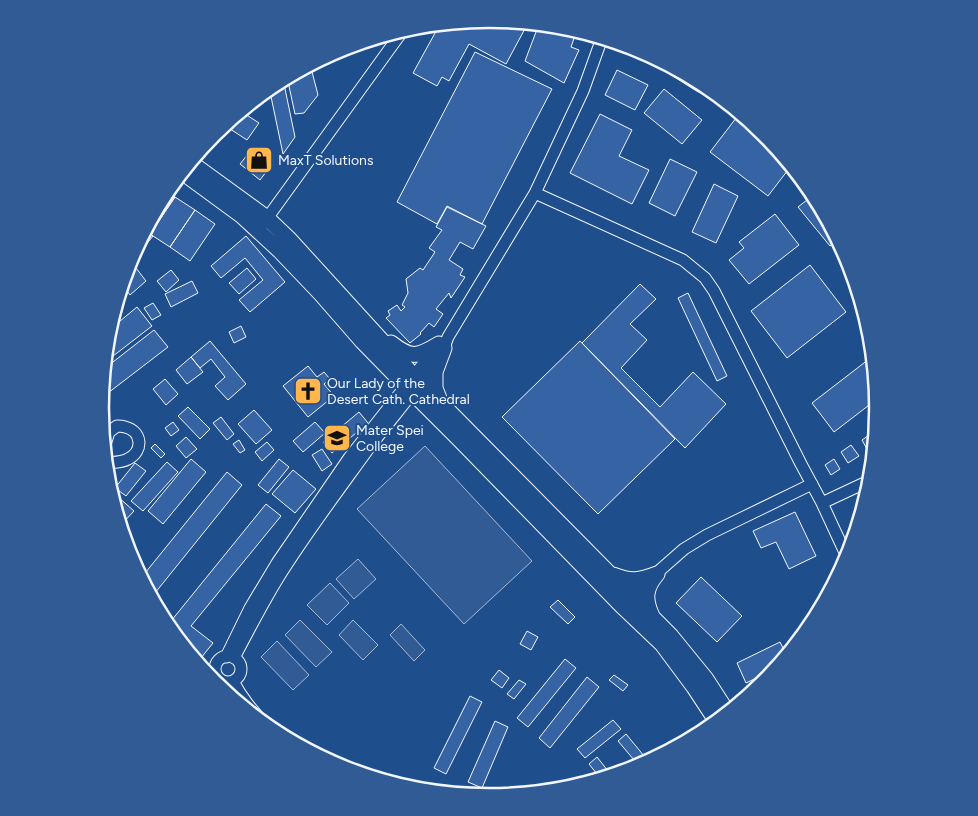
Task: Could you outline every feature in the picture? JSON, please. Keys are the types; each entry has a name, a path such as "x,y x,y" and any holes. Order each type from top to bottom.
{"main road":[{"path":"195,166 263,224 290,240 458,438 626,601 662,644 713,716"},
{"path":"187,176 242,216 263,224"},
{"path":"370,336 385,339 408,354 422,354 444,343"},
{"path":"440,402 435,388 435,372 444,343"},
{"path":"413,384 440,402 611,574 626,601 652,617 672,636 706,679 724,707"},
{"path":"611,574 630,581 657,574"},
{"path":"652,617 647,604 647,596 650,582 657,574"}],"street":[{"path":"263,224 397,39"},
{"path":"230,657 293,554 444,343 535,192 583,91 600,44"},
{"path":"535,192 683,260 705,278 714,291 843,548"},
{"path":"109,432 117,426 126,427 137,436 139,444 136,453 129,459 113,463"},
{"path":"626,601 684,549 707,535 812,484"},
{"path":"822,503 861,484"},
{"path":"215,672 215,666 219,660 230,657 238,661 241,670 237,678 233,681 225,682"},
{"path":"233,681 240,696"}],"shaded area":[{"path":"425,446 532,561 464,624 357,509"},
{"path":"358,559 376,579 354,599 336,579"},
{"path":"330,583 349,603 327,625 307,605"},
{"path":"300,620 332,652 316,667 285,635"},
{"path":"353,620 378,645 363,660 339,635"},
{"path":"401,624 425,650 414,661 390,635"},
{"path":"277,641 309,675 293,690 261,657"}],"building":[{"path":"464,28 525,29 506,64 469,44 449,81 442,77 437,86 413,73 436,32"},
{"path":"536,31 574,37 571,47 579,50 564,83 525,61"},
{"path":"475,52 552,89 482,224 447,206 437,224 397,202"},
{"path":"617,70 648,85 635,110 605,95"},
{"path":"312,72 318,95 304,113 295,114 289,85"},
{"path":"285,87 295,137 283,154 271,97"},
{"path":"664,89 702,120 682,144 644,113"},
{"path":"600,114 632,130 619,156 649,170 632,204 570,173"},
{"path":"246,115 259,123 247,140 230,129"},
{"path":"736,118 758,139 787,171 768,196 710,152"},
{"path":"252,149 272,164 260,180 240,164"},
{"path":"670,159 697,172 675,216 649,203"},
{"path":"714,184 738,196 716,243 692,232"},
{"path":"174,196 175,197 154,228"},
{"path":"175,197 195,210 170,247 151,234"},
{"path":"807,200 819,218 832,244 830,246 798,207"},
{"path":"447,207 486,226 473,249 460,242 449,260 463,269 460,275 465,277 451,298 449,293 436,309 443,314 434,327 429,323 421,334 410,343 386,318 390,315 388,311 397,305 401,311 405,307 402,305 408,293 406,279 420,268 423,270 435,252 429,248 442,230 436,227"},
{"path":"195,210 215,224 190,261 170,247"},
{"path":"775,214 799,245 749,284 729,260 744,248 739,242"},
{"path":"151,234 153,236 145,245"},
{"path":"246,236 285,282 250,312 239,300 263,280 245,258 221,278 211,266"},
{"path":"810,265 846,312 787,358 751,311"},
{"path":"136,268 146,281 130,295 127,291"},
{"path":"247,268 256,279 239,294 229,283"},
{"path":"171,270 179,280 166,292 157,281"},
{"path":"192,281 198,293 171,307 165,294"},
{"path":"640,284 656,299 630,324 647,340 621,368 660,407 693,372 726,404 685,448 582,343"},
{"path":"688,293 727,376 717,381 678,298"},
{"path":"153,303 161,315 152,320 144,308"},
{"path":"137,307 152,326 112,357 116,334 118,322"},
{"path":"241,326 246,337 234,343 229,332"},
{"path":"154,330 168,347 109,393 111,363"},
{"path":"210,341 246,384 228,400 215,386 225,377 211,359 200,368 191,357"},
{"path":"580,341 675,439 598,514 502,417"},
{"path":"191,357 203,372 187,384 176,370"},
{"path":"866,361 869,405 834,432 812,403"},
{"name":"Our Lady of the Desert Cath. Cathedral","path":"308,366 317,377 324,372 330,379 324,384 334,396 308,417 283,386"},
{"path":"165,379 178,394 166,405 153,389"},
{"path":"188,407 210,429 200,439 178,416"},
{"path":"254,410 272,430 256,444 238,424"},
{"path":"359,412 368,423 332,453 323,442"},
{"path":"221,417 234,434 227,440 213,423"},
{"path":"173,422 179,430 171,436 165,428"},
{"path":"315,422 325,433 303,452 293,441"},
{"path":"869,435 867,449 862,440"},
{"path":"186,437 197,449 186,458 176,446"},
{"path":"239,440 245,450 240,453 233,444"},
{"path":"267,442 274,450 262,461 255,452"},
{"path":"155,444 165,454 161,458 151,448"},
{"path":"851,445 859,456 848,463 841,452"},
{"path":"322,449 332,464 322,471 312,455"},
{"path":"191,459 206,472 163,524 148,511"},
{"path":"279,459 289,467 268,493 258,485"},
{"path":"834,459 840,469 831,475 825,465"},
{"path":"167,462 178,472 143,511 131,501"},
{"path":"135,463 146,471 126,496 118,490 117,486"},
{"path":"293,470 316,489 295,513 272,494"},
{"path":"227,472 242,485 156,592 146,572"},
{"path":"119,498 134,511 126,520"},
{"path":"266,504 281,516 191,626 213,643 202,657 173,619"},
{"path":"795,512 816,556 789,569 776,542 761,548 753,531"},
{"path":"701,577 742,616 717,642 676,603"},
{"path":"558,600 575,617 568,624 550,607"},
{"path":"527,631 538,637 531,650 520,644"},
{"path":"780,642 783,649 758,677 746,683 737,663"},
{"path":"565,659 576,668 528,727 517,718"},
{"path":"499,670 509,678 502,688 491,680"},
{"path":"614,675 628,685 623,691 609,680"},
{"path":"587,677 599,687 550,748 539,738"},
{"path":"519,680 526,684 514,699 507,694"},
{"path":"470,696 482,702 446,774 434,768"},
{"path":"613,720 621,729 585,758 577,749"},
{"path":"495,721 508,727 482,788 468,782"},
{"path":"626,734 644,756 634,760 618,741"},
{"path":"597,757 607,769 596,773 589,764"}],"place":[{"name":"MaxT Solutions","path":"259,160"},
{"name":"Our Lady of the Desert Cath. Cathedral","path":"308,391"},
{"name":"Mater Spei College","path":"337,438"}]}
